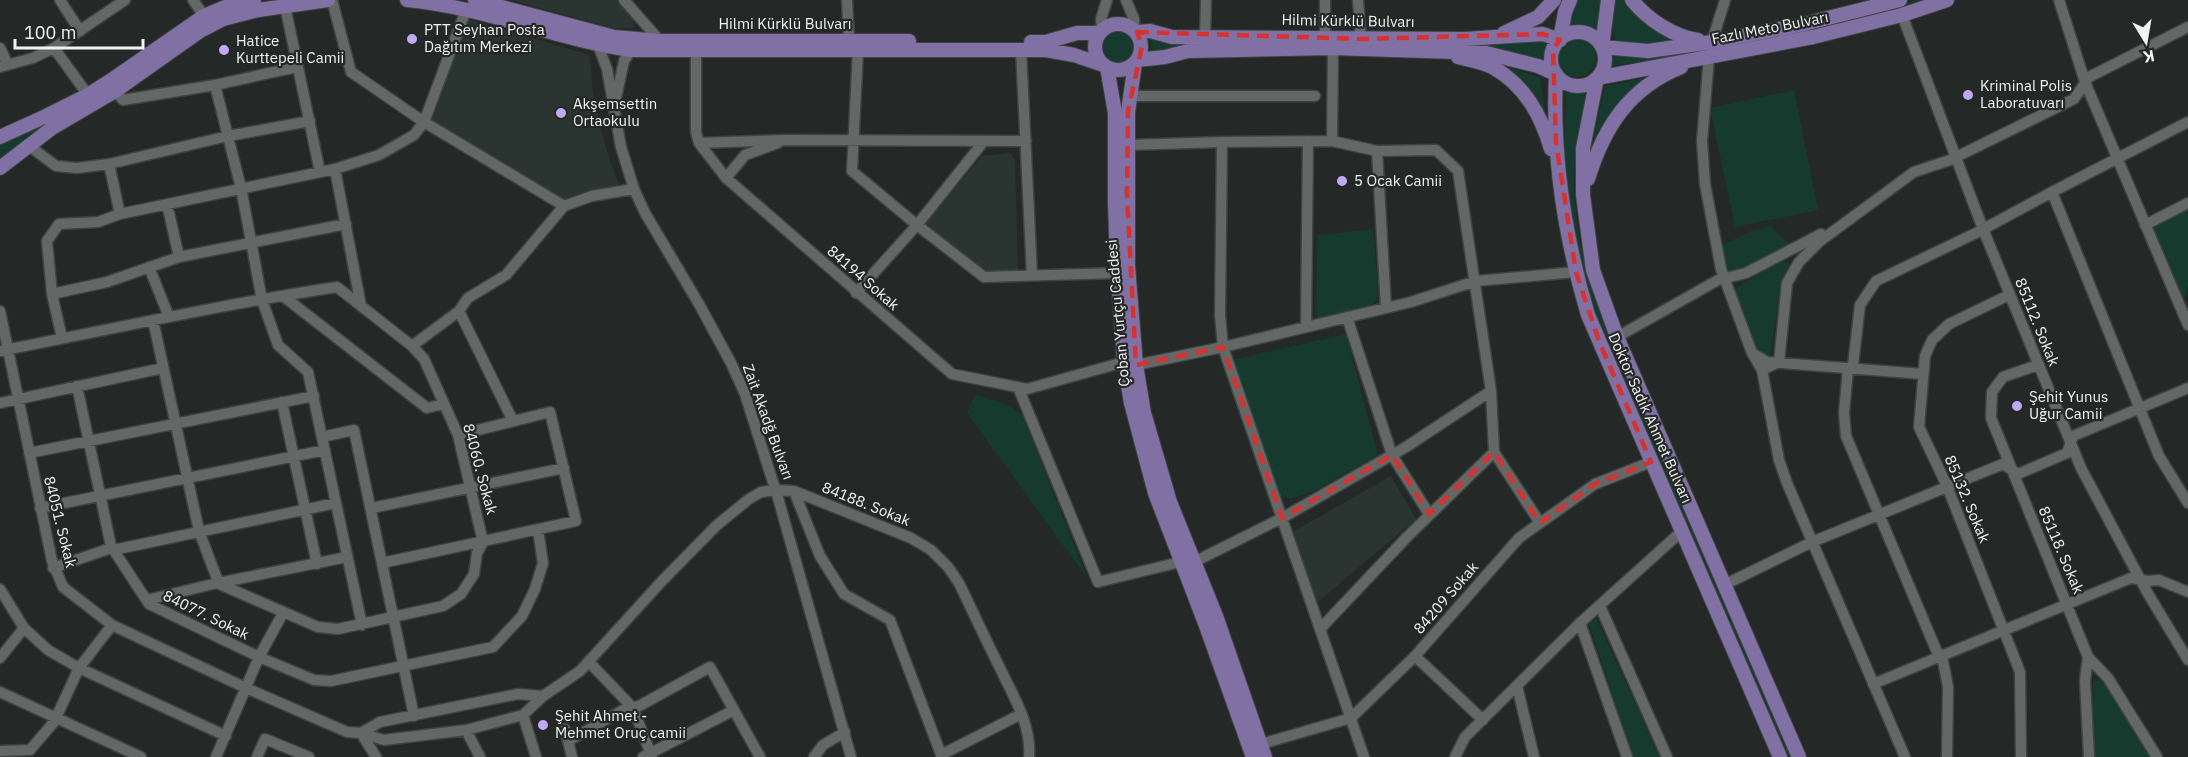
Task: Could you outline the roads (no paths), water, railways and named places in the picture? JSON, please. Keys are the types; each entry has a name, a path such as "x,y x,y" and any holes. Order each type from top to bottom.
{"main road":[{"path":"0,137 88,94 204,16 230,5 254,0"},
{"path":"0,168 52,128 115,91 200,31 223,19 258,10 330,0"},
{"path":"406,0 470,5"},
{"path":"1487,38 1513,30 1538,16 1554,0"},
{"path":"1560,39 1572,33 1581,32 1597,39 1605,56 1605,65 1597,78 1578,86 1562,80 1552,66 1553,49 1560,39 1564,12 1570,0"},
{"path":"1602,47 1608,0"},
{"path":"1632,0 1642,12 1684,39 1712,42"},
{"name":"Fazlı Meto Bulvarı","path":"1602,47 1648,51 1712,42 1800,25 1900,0"},
{"name":"Fazlı Meto Bulvarı","path":"1597,78 1813,37 1902,15 1947,0"},
{"name":"Hilmi Kürklü Bulvarı","path":"470,5 614,37 660,41 1021,50 1067,53 1105,66"},
{"name":"Hilmi Kürklü Bulvarı","path":"470,5 598,45 631,50 1046,42 1077,33 1101,31"},
{"path":"1117,23 1124,24 1135,31 1142,46 1136,61 1126,69 1118,70 1105,66 1095,51 1095,43 1101,31 1117,23"},
{"name":"Hilmi Kürklü Bulvarı","path":"1135,31 1150,31 1172,37 1329,43 1486,53 1538,66 1556,74"},
{"name":"Hilmi Kürklü Bulvarı","path":"1136,61 1188,51 1361,39 1487,38 1544,34 1560,39"},
{"path":"1435,51 1492,66 1525,93 1545,130 1563,198"},
{"path":"1583,195 1594,159 1610,125 1626,104 1666,73 1709,57"},
{"name":"Çoban Yurtçu Caddesi","path":"1136,61 1128,112 1131,403 1155,493 1187,562 1216,616 1263,751"},
{"name":"Çoban Yurtçu Caddesi","path":"1105,66 1115,112 1118,273 1130,364"},
{"name":"Doktor Sadık Ahmet Bulvarı","path":"1556,74 1556,142 1576,272 1599,341 1780,757"},
{"name":"Doktor Sadık Ahmet Bulvarı","path":"1597,78 1584,148 1583,195 1593,270 1617,337 1799,757"},
{"name":"Çoban Yurtçu Caddesi","path":"1187,562 1205,624 1253,757"}],"street":[{"path":"60,0 80,31"},
{"path":"0,48 4,66 33,58 54,48 124,0"},
{"path":"193,0 204,16"},
{"path":"330,0 351,72 424,122 564,206"},
{"path":"624,0 660,41"},
{"path":"847,0 854,45 852,171 984,277 1118,273"},
{"path":"1101,31 1101,19 1107,0"},
{"path":"1126,0 1134,19 1135,31"},
{"path":"1205,38 1206,0"},
{"path":"1325,0 1329,43 1332,141"},
{"path":"1358,0 1361,39"},
{"path":"1712,42 1725,0"},
{"path":"2059,0 2085,82 2188,325"},
{"path":"62,338 52,294 47,241 59,224 98,222 120,214 335,169 379,155 414,135 424,122 470,5"},
{"path":"285,6 320,172"},
{"name":"85112. Sokak","path":"1902,15 1983,229 2080,468 2140,580 2188,660"},
{"path":"1779,362 1787,283 1799,262 1820,241 1914,172 1956,157 2074,99 2089,77 2188,27"},
{"name":"Zait Akadğ Bulvarı","path":"598,45 607,69 621,147 634,189 645,213 731,363 745,394 776,490 851,757"},
{"path":"54,48 88,94"},
{"path":"615,107 624,61 631,50"},
{"path":"696,50 696,132 699,143 787,140 1026,141"},
{"path":"1021,50 1032,275"},
{"path":"1709,57 1702,141 1705,184 1721,269 1752,353 1762,370 1779,460 1905,757"},
{"path":"115,91 123,100 215,85 297,66"},
{"path":"215,85 241,188 262,300 278,345 308,372 362,625"},
{"path":"1131,96 1315,96"},
{"path":"28,146 56,166 76,168 110,164 228,136 310,121"},
{"path":"1947,757 1948,687 1942,656 1937,652 1846,436 1844,412 1848,369 1853,365 1860,305 1876,281 1983,229 2188,122"},
{"path":"726,178 745,155 787,140"},
{"path":"856,293 917,225 984,141 1026,141"},
{"path":"1306,327 1308,141"},
{"path":"1128,145 1332,141 1377,151 1436,150 1458,171 1491,391 1494,452 1540,523"},
{"path":"1222,142 1220,315 1223,347 1364,757"},
{"name":"84194 Sokak","path":"699,143 726,178 952,374 1028,389 1130,364 1223,347 1411,302 1476,280 1576,272"},
{"path":"1377,151 1386,308"},
{"path":"110,164 120,214"},
{"path":"335,169 361,306"},
{"path":"412,346 459,311 468,298 506,275 564,206 592,196 634,189"},
{"path":"2052,192 2159,456 2188,503"},
{"path":"2145,225 2188,203"},
{"path":"167,204 179,256"},
{"path":"1617,337 1718,280 1746,273 1848,220"},
{"path":"52,294 106,282 179,256 346,224"},
{"path":"149,267 169,317"},
{"name":"84060. Sokak","path":"4,350 337,287 412,346 424,359 458,435 483,542 477,553 474,574 461,594 443,606 338,629 318,627 219,584"},
{"name":"85132. Sokak","path":"2009,295 1949,324 1932,340 1925,356 1918,427 1947,486 2020,672 2021,757"},
{"path":"283,296 427,408 444,404"},
{"name":"84051. Sokak","path":"0,311 4,350 18,399 53,568 63,587 112,625 246,688 347,732 361,733 384,740 466,730 524,715"},
{"path":"459,311 513,421"},
{"path":"1347,317 1392,455 1429,514"},
{"path":"153,320 199,531 219,584"},
{"path":"1752,353 1767,362 1923,374"},
{"path":"1762,370 1779,362"},
{"name":"85118. Sokak","path":"2038,364 2002,377 1992,392 1990,418 2088,657 2108,678 2157,757"},
{"path":"0,403 163,368"},
{"name":"84077. Sokak","path":"77,386 113,549 149,604 259,657 314,680 331,681 493,647 522,616 535,589 543,563 538,530"},
{"path":"1018,387 1098,582 1187,562 1282,518 1392,455 1491,391"},
{"path":"1724,585 1812,542 2003,464 2018,474 2067,453 2073,436 2188,388"},
{"path":"29,453 314,396"},
{"path":"282,402 317,564"},
{"path":"382,563 576,521 550,412 458,435"},
{"path":"322,436 354,430 414,716"},
{"path":"40,508 325,450"},
{"path":"1320,629 1429,514 1494,452"},
{"name":"84209 Sokak","path":"1263,751 1351,718 1415,656 1520,538 1595,484 1651,462"},
{"path":"372,508 564,468"},
{"path":"794,491 819,556 844,594 890,620 942,756 1021,714"},
{"name":"84188. Sokak","path":"524,715 543,696 580,671 661,582 717,525 761,492 794,491 911,538 931,550 948,567 959,583 1021,714 1028,732 1029,757"},
{"path":"53,568 108,549 336,503"},
{"path":"1455,757 1465,737 1580,623 1682,531"},
{"path":"147,600 347,557"},
{"path":"1873,684 2131,578 2159,580 2188,592"},
{"path":"0,592 24,628 48,650 79,668 226,736"},
{"path":"1600,606 1667,757"},
{"path":"216,757 259,657 283,613"},
{"path":"1580,623 1627,757"},
{"path":"0,751 34,753 54,722 79,668 112,625"},
{"path":"0,658 24,628"},
{"path":"1415,656 1483,720"},
{"path":"2088,657 2085,680 2089,757"},
{"path":"589,662 633,708 649,756 734,710"},
{"path":"568,741 710,667 758,754 747,757"},
{"path":"1517,686 1534,757"},
{"path":"0,692 141,757"},
{"path":"376,757 361,733 380,722 518,694 543,696"},
{"path":"524,715 536,757"},
{"path":"565,729 572,757"},
{"path":"466,730 480,757"},
{"path":"814,757 823,745 845,732"},
{"path":"257,757 265,739 309,757"}],"place":[{"name":"PTT Seyhan Posta Dağıtım Merkezi","path":"412,39"},
{"name":"Hatice Kurttepeli Camii","path":"224,50"},
{"name":"Kriminal Polis Laboratuvarı","path":"1968,95"},
{"name":"Akşemsettin Ortaokulu","path":"561,113"},
{"name":"5 Ocak Camii","path":"1342,181"},
{"name":"Şehit Yunus Uğur Camii","path":"2017,406"},
{"name":"Şehit Ahmet - Mehmet Oruç camii","path":"543,725"}]}
